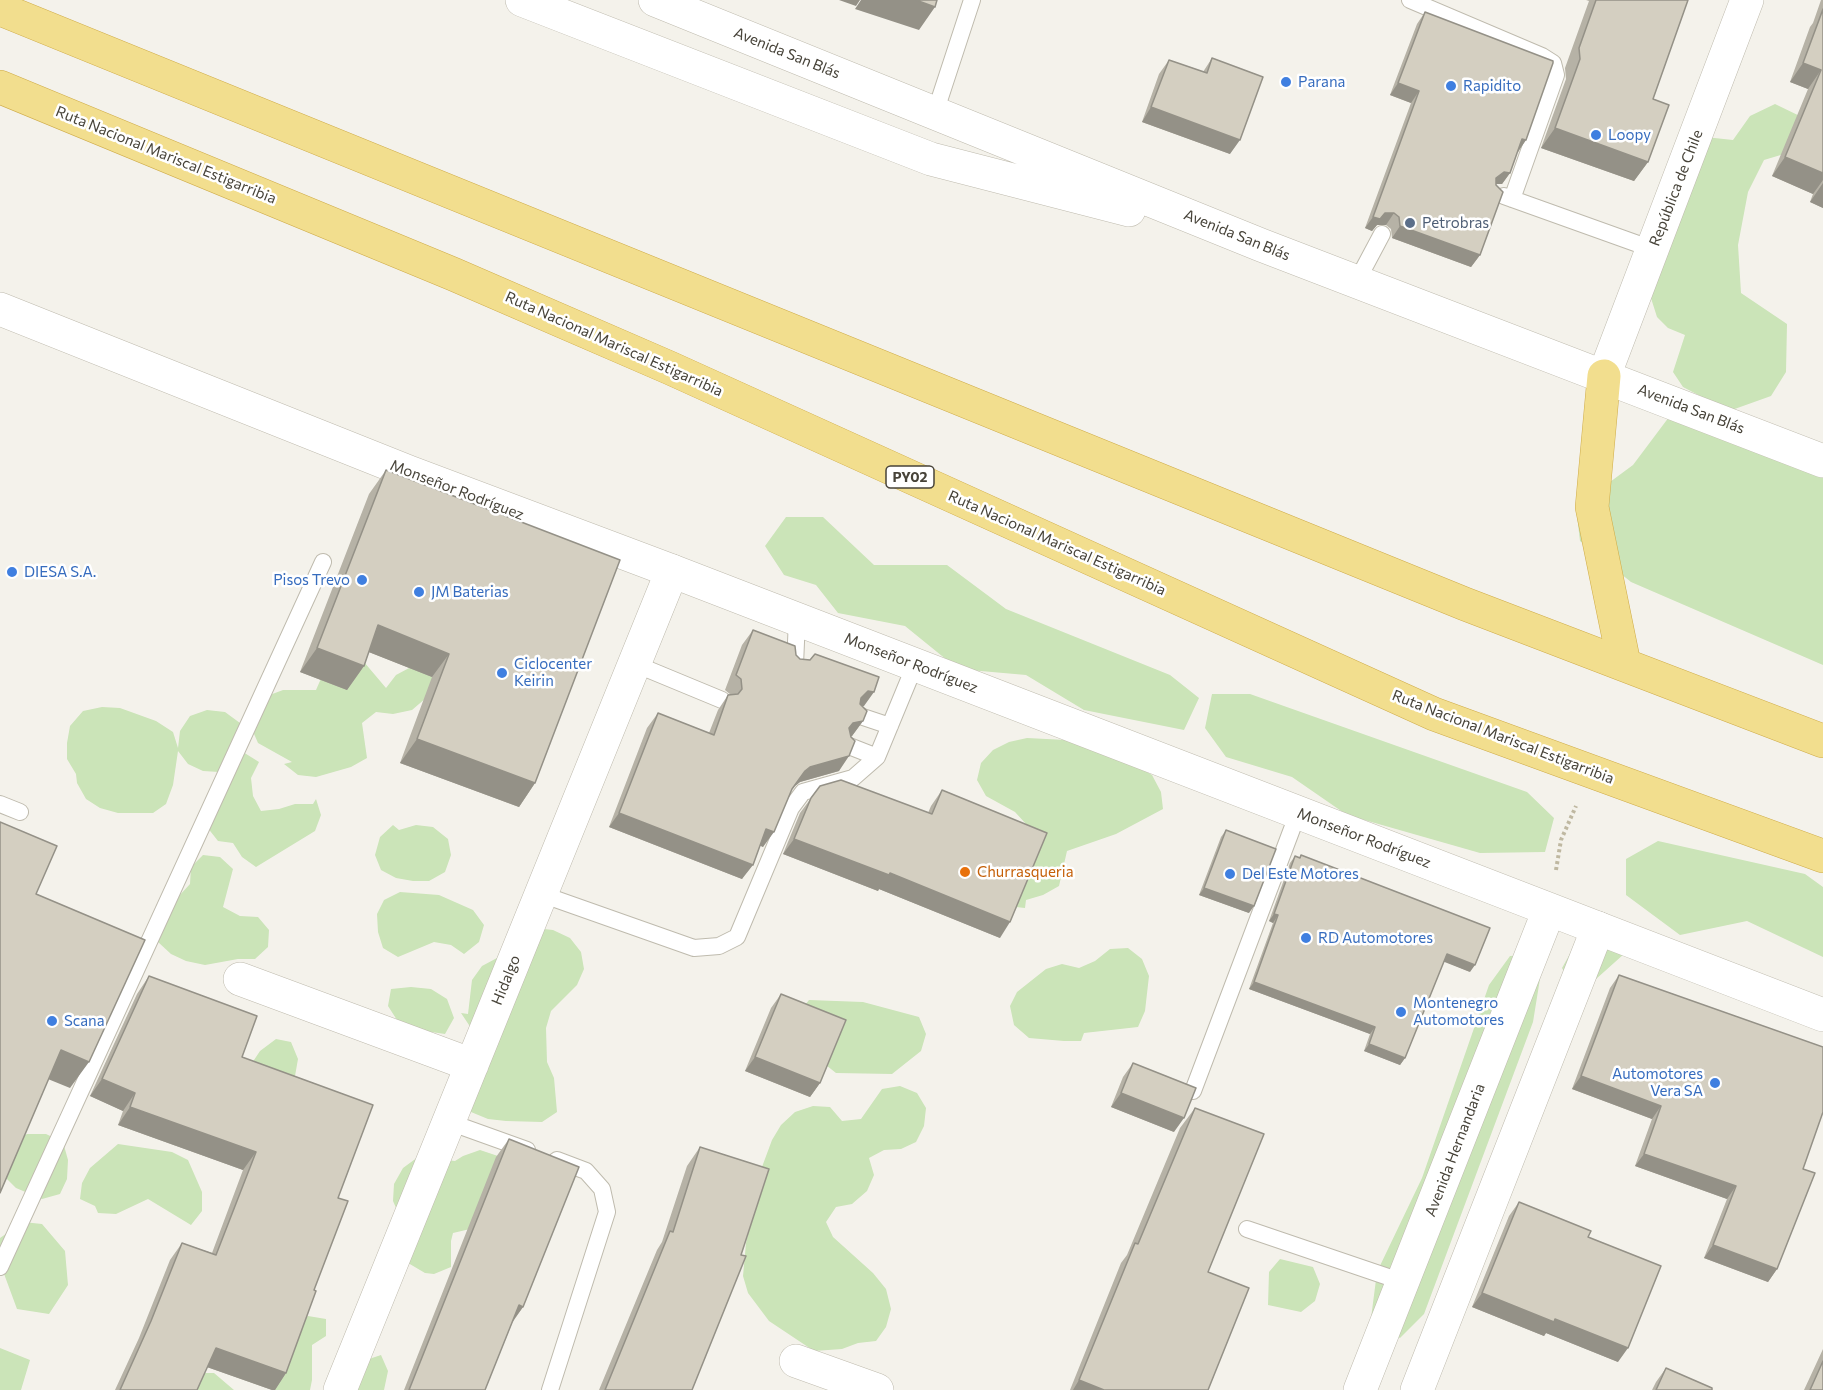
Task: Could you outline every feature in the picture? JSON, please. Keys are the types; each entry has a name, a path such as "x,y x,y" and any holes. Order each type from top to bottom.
{"highway":[{"path":"0,9 1465,604 1823,741"},
{"name":"Ruta Nacional Mariscal Estigarribia","path":"0,87 453,274 670,368 1434,714 1823,856"},
{"path":"1604,376 1592,507 1624,663"}],"street":[{"path":"522,0 931,159 1261,245"},
{"name":"Avenida San Blás","path":"655,0 1261,245 1823,461"},
{"name":"República de Chile","path":"1604,376 1747,0"},
{"name":"Monseñor Rodríguez","path":"0,309 409,472 797,619 1823,1015"},
{"name":"Hidalgo","path":"340,1390 672,571"},
{"name":"Avenida Hernandaria","path":"1360,1390 1549,909"},
{"path":"1417,1390 1598,928"},
{"path":"240,979 472,1065"},
{"path":"796,1361 877,1390"}],"lane":[{"path":"935,113 972,0"},
{"path":"1410,0 1542,56 1553,63 1556,75 1505,196 1652,249"},
{"path":"1357,281 1382,234"},
{"path":"0,1267 323,562"},
{"path":"795,665 797,619"},
{"path":"635,664 722,700"},
{"path":"541,894 694,948 719,946 736,937 791,808 803,792 853,778 877,757 915,665"},
{"path":"860,716 890,726"},
{"path":"849,746 877,757"},
{"path":"0,804 20,812"},
{"path":"1192,1091 1298,813"},
{"path":"449,1122 586,1171 602,1190 607,1212 550,1390"},
{"path":"1247,1229 1403,1282"}],"path":[{"path":"1549,909 1561,840 1590,772"}],"green space":[{"path":"1775,104 1808,120 1804,148 1764,160 1748,192 1738,245 1741,293 1787,324 1786,372 1771,396 1729,411 1683,387 1673,372 1685,335 1668,328 1657,317 1643,273 1696,136 1733,140 1750,116"},
{"path":"1675,409 1823,465 1823,665 1631,582 1580,541 1576,507 1633,465"},
{"path":"786,517 823,517 874,565 947,565 1006,609 1170,675 1199,698 1184,730 1084,710 1026,675 958,669 905,626 838,613 816,585 784,575 765,546"},
{"path":"364,662 386,688 396,675 411,667 429,667 435,683 426,698 412,710 393,714 376,712 362,723 367,758 351,767 316,777 298,775 284,764 292,762 258,743 251,727 267,696 283,690 316,690 323,674"},
{"path":"1212,694 1250,694 1527,792 1554,818 1545,852 1480,853 1347,815 1292,777 1226,757 1205,728"},
{"path":"102,707 120,708 156,721 173,732 178,748 180,731 190,716 207,710 225,712 240,723 236,740 219,772 203,771 188,764 178,751 173,785 166,804 153,813 118,813 100,808 86,799 67,759 70,726 83,711"},
{"path":"1027,738 1066,740 1119,755 1152,775 1161,792 1163,809 1116,834 1067,851 1059,886 1043,895 1026,900 1025,908 1007,906 1019,840 1026,824 1015,812 986,796 977,780 981,763 993,750 1009,742"},
{"path":"243,752 259,762 251,778 253,796 261,811 295,804 313,804 316,799 321,815 315,831 256,867 242,857 233,843 218,841 207,827"},
{"path":"393,825 399,830 416,825 433,827 448,839 451,855 445,872 429,881 413,881 396,878 381,870 375,855 380,837"},
{"path":"1658,841 1805,874 1823,887 1823,957 1747,921 1680,935 1626,895 1626,859"},
{"path":"203,855 220,857 233,869 223,907 240,916 258,917 269,930 268,947 255,959 238,959 205,965 186,961 171,954 158,942 160,926 166,910 190,884 191,867"},
{"path":"400,892 439,895 473,910 484,925 479,942 464,954 451,945 434,942 398,957 383,948 378,932 377,914 384,900"},
{"path":"518,929 553,930 570,938 581,952 584,969 577,985 551,1011 546,1028 547,1062 554,1078 557,1112 542,1122 488,1119 471,1112 458,1098 471,1028 461,1013 468,1014 472,980 482,966 497,958"},
{"path":"1608,945 1624,954 1586,988 1570,982 1562,968 1571,952"},
{"path":"1128,948 1142,959 1149,976 1145,1011 1138,1027 1084,1033 1081,1041 1064,1041 1029,1038 1014,1025 1010,1006 1017,992 1046,969 1062,964 1079,968 1095,961 1110,949"},
{"path":"1544,954 1533,1022 1424,1314 1400,1338 1370,1326 1377,1272 1422,1178 1489,985 1510,956"},
{"path":"411,987 431,989 447,999 454,1018 445,1034 411,1029 397,1020 388,1006 391,989"},
{"path":"809,1000 863,1002 919,1017 926,1034 921,1051 892,1074 836,1073 807,1050 798,1014"},
{"path":"276,1039 291,1042 298,1059 289,1093 250,1066 260,1051"},
{"path":"900,1086 917,1093 926,1108 924,1126 916,1142 901,1149 884,1150 869,1158 874,1175 867,1191 852,1204 836,1207 826,1222 833,1237 873,1273 886,1289 891,1309 886,1327 876,1341 858,1343 842,1349 814,1351 769,1321 748,1293 743,1276 746,1243 758,1192 759,1175 772,1140 781,1125 795,1112 813,1106 830,1107 842,1121 861,1119 882,1089"},
{"path":"27,1134 46,1134 63,1142 68,1160 67,1179 60,1194 42,1199 16,1188 4,1176 10,1143"},
{"path":"118,1144 172,1152 188,1160 202,1192 202,1211 191,1225 148,1199 116,1214 98,1213 95,1206 80,1199 82,1183 90,1168"},
{"path":"480,1150 498,1156 470,1229 453,1233 451,1267 434,1274 425,1273 403,1260 400,1217 393,1201 394,1184 403,1168 418,1157 455,1161"},
{"path":"23,1222 42,1224 65,1251 68,1285 49,1314 17,1309 0,1263 0,1238"},
{"path":"1280,1259 1313,1267 1320,1284 1315,1301 1301,1312 1268,1305 1269,1272"},
{"path":"308,1316 326,1319 326,1336 312,1345 310,1390 273,1390 298,1323"},
{"path":"0,1348 30,1360 21,1390 0,1390"},
{"path":"381,1355 388,1371 384,1390 347,1390 363,1361"},
{"path":"196,1373 214,1373 234,1390 186,1390"}],"building":[{"path":"916,0 937,0 935,7"},
{"path":"1596,0 1688,0 1653,99 1669,105 1648,162 1555,128 1580,59 1579,48"},
{"path":"1823,9 1823,173 1785,157 1821,70 1803,63"},
{"path":"1425,12 1553,61 1526,140 1522,139 1510,173 1504,172 1496,178 1496,185 1503,192 1480,255 1400,226 1399,217 1394,213 1385,213 1380,219 1373,217 1419,91 1398,83"},
{"path":"1212,58 1263,77 1240,140 1151,107 1169,60 1207,73"},
{"path":"386,470 620,560 535,783 417,739 449,654 378,625 364,666 317,648"},
{"path":"753,630 795,646 796,655 800,659 810,660 815,654 879,677 874,692 868,691 861,698 860,704 867,711 863,721 853,723 849,728 851,737 855,741 849,756 810,767 805,771 792,789 774,832 766,829 753,865 619,813 658,713 714,735 728,695 738,694 742,689 741,679 736,675"},
{"path":"841,780 932,814 942,790 1047,833 1010,922 890,873 889,875 794,839 811,798 820,786"},
{"name":"Scana","path":"0,822 57,846 36,894 145,940 89,1062 61,1050 0,1193"},
{"name":"Del Este Motores","path":"1226,830 1276,849 1254,906 1204,888"},
{"path":"1301,855 1490,928 1475,965 1447,954 1405,1058 1369,1044 1375,1027 1254,982 1278,915 1274,914 1295,856 1300,858"},
{"path":"1619,975 1823,1047 1823,1112 1803,1169 1815,1173 1777,1269 1713,1245 1736,1186 1644,1154 1661,1106 1581,1076"},
{"path":"149,976 257,1016 242,1057 373,1105 338,1198 348,1201 314,1290 316,1291 286,1373 216,1348 197,1390 120,1390 182,1243 216,1255 256,1152 130,1107 135,1093 102,1079"},
{"path":"781,994 846,1020 820,1083 755,1057"},
{"path":"1133,1063 1196,1088 1184,1118 1121,1093"},
{"path":"1195,1108 1264,1134 1208,1272 1249,1288 1208,1390 1104,1390 1079,1380 1135,1243 1138,1244"},
{"path":"509,1139 579,1167 523,1307 519,1305 485,1390 409,1390"},
{"path":"700,1147 769,1169 741,1255 746,1256 692,1390 605,1390 670,1231 673,1232"},
{"path":"1519,1202 1591,1231 1588,1237 1661,1266 1628,1348 1482,1293"},
{"path":"1823,1361 1823,1390 1810,1390"},
{"path":"1666,1368 1712,1388 1712,1390 1656,1390"}],"place":[{"name":"Parana","path":"1286,82"},
{"name":"Rapidito","path":"1451,86"},
{"name":"Loopy","path":"1596,135"},
{"name":"Petrobras","path":"1410,223"},
{"name":"DIESA S.A.","path":"12,572"},
{"name":"Pisos Trevo","path":"362,580"},
{"name":"JM Baterias","path":"419,592"},
{"name":"Ciclocenter Keirin","path":"502,673"},
{"name":"Churrasqueria","path":"965,872"},
{"name":"Del Este Motores","path":"1230,874"},
{"name":"RD Automotores","path":"1306,938"},
{"name":"Montenegro Automotores","path":"1401,1012"},
{"name":"Scana","path":"52,1021"},
{"name":"Automotores Vera SA","path":"1715,1083"}]}
